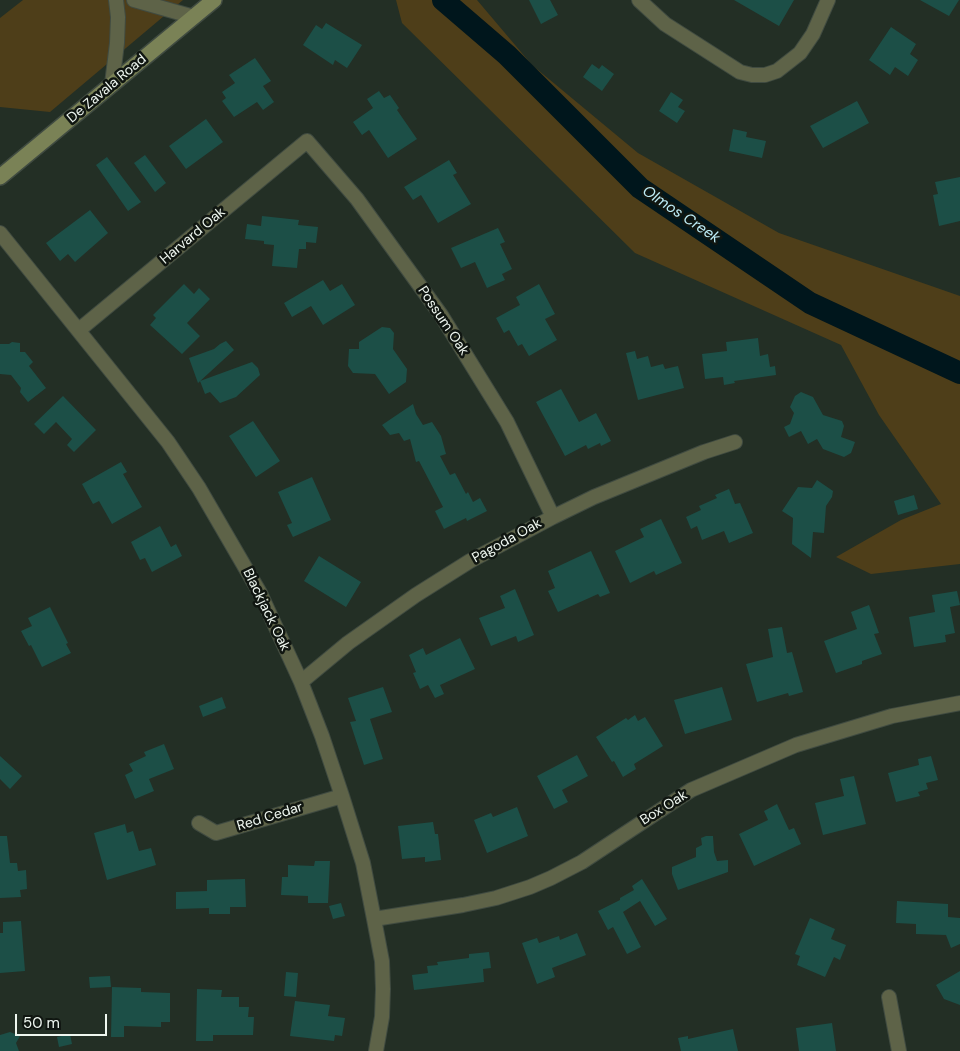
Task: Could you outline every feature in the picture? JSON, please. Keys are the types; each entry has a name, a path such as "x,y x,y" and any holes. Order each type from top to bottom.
{"main road":[{"name":"De Zavala Road","path":"0,177 214,0"}],"street":[{"path":"112,84 118,17 116,0"},
{"path":"134,0 194,16"},
{"path":"639,0 665,24 740,72 752,75 765,75 777,71 800,53 813,34 828,0"},
{"name":"Harvard Oak","path":"79,330 307,141"},
{"name":"Possum Oak","path":"307,141 357,199 440,315 507,422 552,517"},
{"name":"Blackjack Oak","path":"0,233 168,442 199,488 260,593 301,682 322,736 363,863 382,961 382,1017 376,1051"},
{"name":"Pagoda Oak","path":"301,682 348,643 416,595 470,561 552,517 636,478 735,442"},
{"name":"Box Oak","path":"374,919 462,905 530,888 582,862 691,790 796,745 892,716 960,703"},
{"name":"Red Cedar","path":"199,823 216,833 342,796"},
{"path":"889,997 900,1051"}],"shaded area":[{"path":"23,0 183,0 50,112 0,107 0,18"},
{"path":"396,0 477,0 532,65 638,153 779,233 960,296 960,564 871,574 836,557 901,520 941,504 879,415 841,345 635,253 402,23"}],"building":[{"path":"529,0 550,0 558,15 541,24"},
{"path":"734,0 794,0 779,26"},
{"path":"920,0 959,0 949,16"},
{"path":"326,23 362,45 347,68 335,60 333,65 303,45 316,25 322,29"},
{"path":"891,27 916,44 910,54 918,60 908,76 895,67 890,75 869,60"},
{"path":"255,58 271,81 263,86 274,102 263,110 257,102 234,117 222,101 226,98 222,92 235,83 229,75"},
{"path":"592,64 599,69 602,65 614,74 602,91 583,77"},
{"path":"379,91 384,98 390,95 399,108 397,110 417,139 388,158 369,130 362,135 353,122 373,108 367,99"},
{"path":"671,92 683,100 678,107 685,111 677,123 659,111"},
{"path":"857,101 869,123 823,148 810,126"},
{"path":"206,119 223,142 186,169 169,146"},
{"path":"733,129 747,132 746,137 766,141 762,158 729,151"},
{"path":"145,155 166,183 155,192 134,163"},
{"path":"107,157 141,202 128,211 96,165"},
{"path":"449,160 457,173 453,175 471,204 438,223 421,195 413,200 404,187"},
{"path":"960,177 960,221 939,226 933,195 938,194 935,182"},
{"path":"90,210 108,233 75,262 68,254 60,261 46,243"},
{"path":"262,216 299,220 298,225 318,227 316,243 306,242 306,249 299,249 297,268 272,266 274,245 264,244 264,241 245,239 247,224 261,226"},
{"path":"498,228 505,242 500,244 512,269 502,274 505,280 487,288 475,262 461,268 451,248"},
{"path":"323,280 330,291 342,284 355,305 323,325 311,306 292,317 284,303"},
{"path":"184,284 194,294 199,288 210,299 187,323 200,336 182,354 150,325 156,318 153,315"},
{"path":"539,284 555,314 545,319 557,340 529,356 522,344 518,346 509,330 504,333 496,318 520,305 516,297"},
{"path":"382,327 390,328 394,333 393,349 407,369 406,382 389,394 375,374 353,373 348,366 349,349 359,349 359,342"},
{"path":"758,338 760,356 768,354 770,367 775,366 776,375 734,381 735,383 724,385 723,377 705,379 702,354 727,351 726,342"},
{"path":"226,341 234,350 198,383 189,358 214,349"},
{"path":"20,343 20,352 25,352 33,362 29,366 46,388 28,402 20,392 21,388 11,375 0,374 0,344"},
{"path":"635,351 637,359 648,356 651,367 663,364 665,369 678,366 684,388 638,400 626,353"},
{"path":"252,362 258,368 260,375 236,397 220,403 210,392 205,394 200,381"},
{"path":"561,389 579,422 596,413 611,441 601,446 600,443 588,449 586,445 565,456 536,402"},
{"path":"801,392 813,397 823,415 842,421 844,426 841,437 855,442 851,453 844,457 823,449 817,439 808,444 801,431 789,437 784,427 790,424 794,413 790,407 795,396"},
{"path":"63,396 96,430 74,452 67,445 72,439 56,422 44,434 34,424"},
{"path":"413,404 416,414 423,425 432,422 441,436 446,454 440,456 450,475 455,473 466,494 468,492 473,502 480,498 487,511 467,521 466,518 444,529 435,511 443,507 419,461 416,462 410,439 404,441 399,433 390,435 382,425"},
{"path":"253,421 280,461 256,477 229,436"},
{"path":"121,462 127,472 123,474 142,507 112,524 99,501 93,504 82,484"},
{"path":"312,477 331,520 293,537 287,525 292,523 278,492"},
{"path":"817,480 833,491 832,497 826,506 824,533 813,532 811,558 792,544 793,518 782,511 798,487 812,488"},
{"path":"729,489 735,504 740,503 753,533 729,543 724,531 702,540 697,526 691,529 686,517 701,510 699,506 717,498 715,495"},
{"path":"914,495 918,509 898,515 894,501"},
{"path":"661,519 682,563 656,575 654,571 630,583 615,551 644,537 640,529"},
{"path":"160,526 171,547 176,544 182,556 152,572 145,558 140,560 131,542"},
{"path":"591,551 610,593 600,597 598,594 558,612 548,591 555,588 548,571"},
{"path":"319,556 361,582 346,607 304,581"},
{"path":"515,589 534,635 518,642 516,636 491,646 479,618 505,608 500,596"},
{"path":"957,591 960,605 950,607 955,633 945,635 946,642 914,647 909,617 935,612 932,595"},
{"path":"869,605 879,633 874,634 882,654 862,661 862,664 836,673 824,641 857,629 851,612"},
{"path":"50,607 71,653 42,667 31,645 29,646 21,631 32,626 28,618"},
{"path":"782,627 787,653 792,652 803,692 789,696 788,693 757,702 746,664 773,657 768,629"},
{"path":"460,638 475,669 440,685 444,694 435,698 428,685 420,689 413,673 416,672 409,655 423,648 426,655"},
{"path":"383,687 392,712 370,719 383,759 364,765 350,722 356,721 348,698"},
{"path":"722,687 732,720 685,734 674,700"},
{"path":"222,697 226,708 203,717 199,706"},
{"path":"635,715 638,721 645,717 663,746 634,764 636,769 623,777 596,737 626,718 628,720"},
{"path":"164,744 174,769 149,779 154,791 135,799 125,775 133,771 129,764 146,756 144,752"},
{"path":"577,755 588,776 562,790 568,802 554,809 537,776"},
{"path":"0,756 22,776 10,789 0,779"},
{"path":"931,756 938,780 926,783 928,789 918,792 920,796 896,802 888,773 919,765 918,759"},
{"path":"854,776 866,824 823,835 815,803 844,796 840,779"},
{"path":"777,804 789,830 794,828 801,844 754,866 739,834 768,820 764,811"},
{"path":"517,807 528,836 487,853 474,820 491,813 493,817"},
{"path":"433,822 435,834 438,834 441,860 425,862 425,857 402,859 398,826"},
{"path":"125,824 127,833 133,831 139,851 151,848 156,865 107,880 94,833"},
{"path":"0,836 7,836 10,863 17,863 18,871 26,870 27,889 20,890 21,897 0,898"},
{"path":"713,836 714,852 717,861 728,860 728,872 678,890 672,874 672,867 696,857 696,848 702,845 701,838"},
{"path":"315,861 330,861 328,903 308,903 308,896 281,895 282,877 288,877 288,865 314,866"},
{"path":"245,879 246,907 230,907 230,914 209,914 209,908 176,909 176,892 207,891 207,880"},
{"path":"642,879 667,919 655,926 640,901 623,912 641,947 627,954 613,927 608,930 598,911 620,900 620,898 634,890 632,886"},
{"path":"897,901 948,904 948,917 960,918 960,944 951,948 946,935 916,934 916,924 896,923"},
{"path":"341,903 345,916 333,919 329,906"},
{"path":"810,918 835,929 831,939 846,945 840,960 834,957 825,977 797,965 800,956 795,954"},
{"path":"21,921 25,971 0,973 0,933 3,933 3,922"},
{"path":"577,933 586,955 552,968 555,977 537,984 522,943 537,938 539,943 559,936 560,940"},
{"path":"489,952 491,968 483,969 484,982 414,990 412,975 428,973 427,966 438,965 437,962 469,958 469,954"},
{"path":"960,971 960,1005 944,999 936,985"},
{"path":"286,972 298,973 296,997 284,996"},
{"path":"110,976 111,987 90,988 89,977"},
{"path":"112,987 141,988 141,992 170,993 170,1022 161,1022 161,1027 124,1026 124,1037 111,1037"},
{"path":"197,989 222,990 221,997 239,997 239,1007 249,1007 248,1017 254,1017 253,1035 213,1035 213,1041 196,1041"},
{"path":"295,1001 330,1005 328,1016 345,1018 342,1036 335,1035 334,1041 290,1036"},
{"path":"832,1023 836,1051 799,1051 796,1028"},
{"path":"733,1029 738,1051 681,1051 678,1038 688,1036 688,1039"},
{"path":"10,1032 20,1036 16,1043 19,1051 0,1051 0,1035"},
{"path":"70,1034 72,1044 59,1047 57,1037"}],"waterway":[{"name":"Olmos Creek","path":"443,0 507,55 640,188 810,303 960,373"}]}
